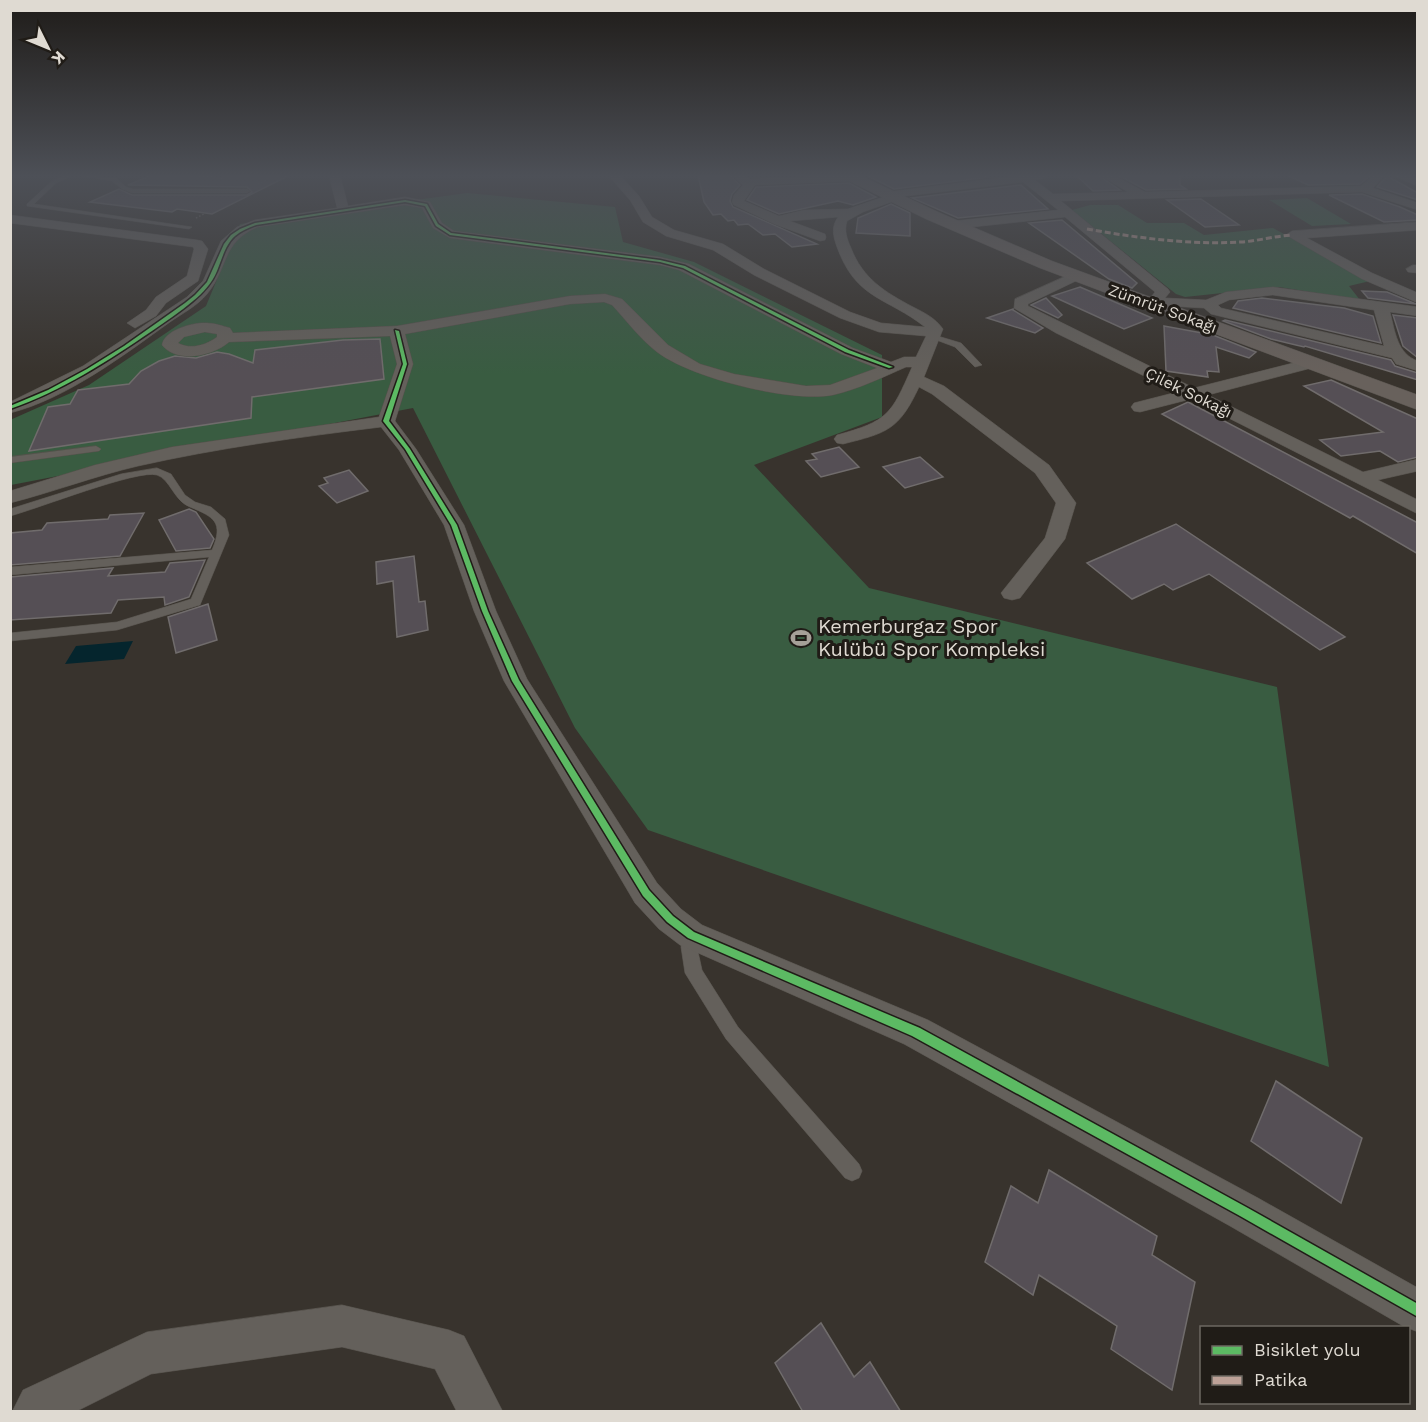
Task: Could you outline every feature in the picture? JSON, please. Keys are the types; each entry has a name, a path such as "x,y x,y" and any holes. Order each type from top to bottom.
{"street":[{"path":"10,395 49,380 151,313 161,300 193,278 201,249 197,244 177,241"},
{"path":"10,408 45,395 135,340 202,291 228,241"},
{"path":"505,241 674,264 847,351 891,367"},
{"path":"698,241 718,247 759,272 845,315 879,327 934,334"},
{"path":"842,241 847,260 858,279 879,294 929,322 935,329 919,370 887,423 872,431 843,439"},
{"name":"Zümrüt Sokağı","path":"993,241 1120,293 1159,297 1179,314 1418,403"},
{"path":"1099,241 1159,297 1208,304 1226,296 1273,291 1418,312"},
{"path":"1304,241 1367,276 1418,299"},
{"name":"Çilek Sokağı","path":"1075,276 1020,302 1021,308 1418,508"},
{"path":"170,341 173,348 196,350 214,345 225,338 314,332 397,332 570,300 604,298 617,302 662,348 694,367 731,379 806,391 831,390 860,381 904,362 919,370 938,390 1042,469 1066,503 1055,539 1012,593"},
{"path":"1208,304 1216,311 1396,354"},
{"path":"1381,308 1396,354 1402,361 1418,366"},
{"path":"135,340 170,341 186,330 205,327 225,330 225,338"},
{"path":"386,421 405,364 397,332"},
{"path":"1140,407 1313,363"},
{"path":"10,497 103,469 149,459 294,433 386,421"},
{"path":"386,421 407,449 454,525 485,611 516,681 646,893 670,920 691,935 916,1032 1244,1212 1418,1311"},
{"path":"1360,478 1418,465"},
{"path":"34,1412 39,1406 147,1353 342,1326 450,1351 481,1412"}],"lane":[{"path":"934,334 958,345 978,365"},
{"path":"10,460 96,448"},
{"path":"10,513 125,476 157,471 167,476 181,497 191,504 207,509 220,519 224,535 196,602 117,626 10,637"},
{"path":"10,571 217,553"},
{"path":"691,935 689,947 694,973 732,1033 852,1171"}],"green space":[{"name":"Kemerburgaz Spor Kulübü Spor Kompleksi","path":"233,241 623,241 694,262 882,355 882,417 754,465 869,588 1277,687 1329,1067 648,830 575,728 413,408 11,485 10,420 89,385 206,306"},
{"path":"1111,241 1297,241 1370,281 1349,286 1360,300 1279,287 1185,297 1176,294"}],"water":[{"path":"133,641 124,659 65,664 76,646"}],"building":[{"path":"785,241 811,241 817,244 792,247"},
{"path":"1055,241 1087,241 1137,283 1132,288 1109,279"},
{"path":"1080,287 1152,318 1124,329 1052,296"},
{"path":"1362,291 1387,292 1416,304 1368,298"},
{"path":"1046,298 1062,315 1058,318 1031,305"},
{"path":"1262,298 1344,308 1373,316 1381,343 1233,308 1238,301"},
{"path":"1013,309 1043,328 1035,333 987,318"},
{"path":"1393,315 1418,318 1418,358 1403,346"},
{"path":"1223,321 1391,360 1395,366 1418,373 1418,380 1305,346 1271,339"},
{"path":"1164,326 1213,335 1256,352 1249,358 1216,347 1219,372 1207,371 1208,377 1166,371"},
{"path":"380,339 384,379 252,397 251,418 29,451 48,407 70,404 78,390 129,384 141,371 159,361 175,356 196,358 217,352 253,363 255,350 343,340"},
{"path":"1331,380 1418,419 1418,457 1398,462 1380,451 1341,456 1320,440 1383,432 1304,386"},
{"path":"1188,402 1418,523 1418,554 1353,516 1350,518 1162,414"},
{"path":"839,447 859,467 821,477 806,461 817,459 812,454"},
{"path":"920,457 943,477 905,488 883,467"},
{"path":"349,470 368,491 337,503 319,486 328,483 324,478"},
{"path":"189,509 196,512 214,539 210,548 176,551 159,520"},
{"path":"144,513 120,556 10,565 10,533 42,530 47,523 108,519 110,515"},
{"path":"1176,524 1345,637 1320,650 1209,574 1173,590 1164,584 1132,599 1087,563"},
{"path":"414,556 419,602 425,601 428,630 397,637 393,581 377,584 376,562"},
{"path":"205,560 189,597 165,605 164,597 118,600 111,613 10,620 10,577 113,568 108,576 165,572 170,563"},
{"path":"208,604 217,640 176,653 168,617"},
{"path":"1276,1081 1362,1138 1341,1203 1251,1141"},
{"path":"1049,1170 1157,1236 1152,1255 1195,1282 1172,1390 1111,1349 1117,1326 1039,1275 1033,1295 985,1262 1011,1186 1038,1203"},
{"path":"821,1323 854,1377 870,1362 901,1412 803,1412 775,1363"}],"marked path":[{"path":"1189,241 1245,241"}],"cycle path":[{"path":"10,408 50,391 88,370 192,300 209,282 228,241"},
{"path":"507,241 660,261 684,267 847,351 891,367"},
{"path":"397,331 405,364 386,421 407,449 454,525 485,611 516,681 646,893 670,919 691,935 916,1032 1244,1212 1418,1311"}],"place":[{"name":"Kemerburgaz Spor Kulübü Spor Kompleksi","path":"801,638"}]}
